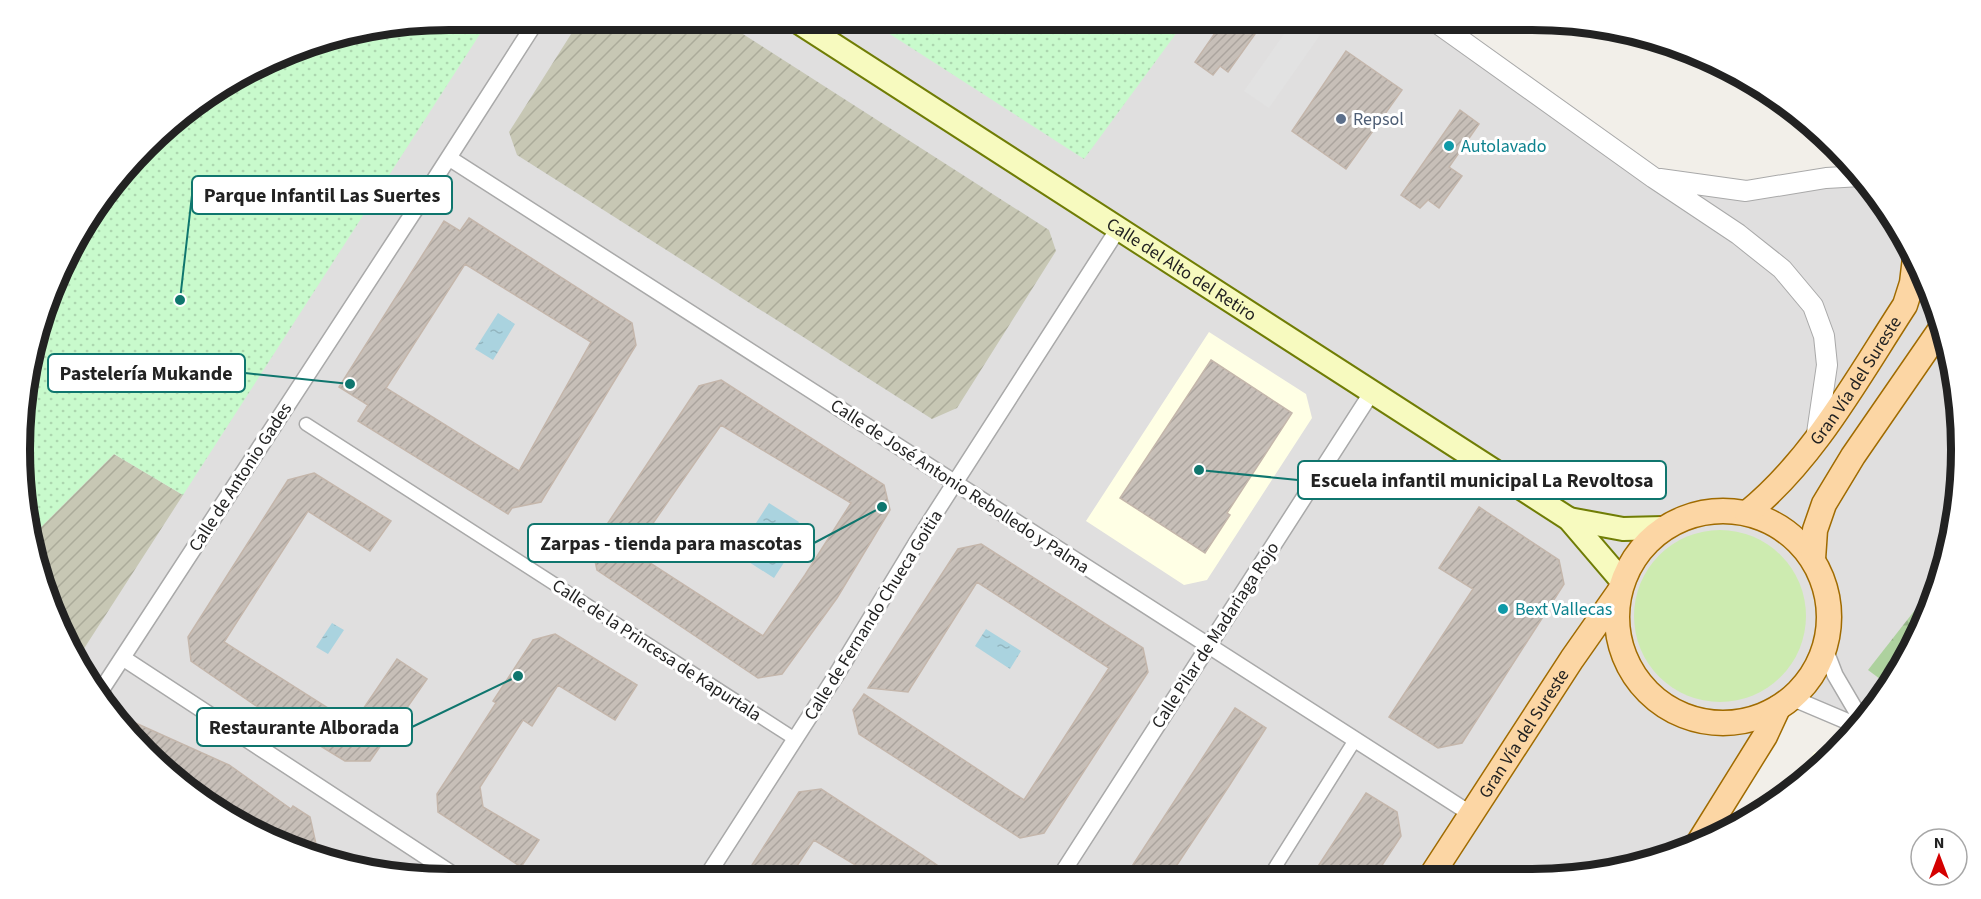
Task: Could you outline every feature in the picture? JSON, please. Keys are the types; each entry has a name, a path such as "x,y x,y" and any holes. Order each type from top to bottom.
{"main road":[{"name":"Calle del Alto del Retiro","path":"810,30 1569,519 1621,587"},
{"name":"Gran Vía del Sureste","path":"1747,513 1787,477 1816,440 1905,305 1913,275"},
{"path":"1813,559 1815,530 1824,504 1853,456 1936,336"},
{"path":"1706,831 1785,703 1812,676 1825,649 1830,618 1825,587 1813,559 1795,538 1773,523 1747,513 1719,511 1690,516 1665,528 1639,551 1621,587 1617,623 1623,654 1638,681 1660,703 1688,717 1719,723 1750,720 1785,703"},
{"name":"Calle del Alto del Retiro","path":"1569,519 1623,529 1665,528"},
{"name":"Gran Vía del Sureste","path":"1436,869 1621,587"}],"street":[{"name":"Calle de Antonio Gades","path":"104,687 531,30"},
{"path":"1447,30 1654,178 1738,234 1782,268 1813,306 1824,336 1827,365 1816,440"},
{"name":"Calle de José Antonio Rebolledo y Palma","path":"449,158 1471,814"},
{"path":"1654,178 1746,191 1826,178 1850,177"},
{"name":"Calle de Fernando Chueca Goitia","path":"711,869 795,740 955,482 1118,229"},
{"name":"Calle Pilar de Madariaga Rojo","path":"1065,869 1372,392"},
{"name":"Calle de la Princesa de Kapurtala","path":"306,424 795,740"},
{"path":"1825,649 1835,675 1857,714"},
{"path":"123,658 444,869"},
{"path":"1785,703 1849,723"},
{"path":"1274,869 1355,740"}],"shaded area":[{"path":"450,30 1447,30 1654,178 1746,191 1851,178 1880,216 1908,264 1937,341 1950,422 1950,477 1937,558 1908,635 1880,683 1850,723 1792,698 1707,831 1640,855 1586,865 1532,869 450,869 368,861 341,855 289,837 264,826 216,798 173,765 153,746 134,726 101,683 73,635 62,610 44,558 38,531 30,450 38,368 52,315 73,264 101,216 134,173 173,134 240,86 289,62 341,44 395,34"},
{"path":"574,30 737,30 1049,230 1056,251 957,408 932,419 517,155 509,132"},
{"path":"1287,30 1313,30 1320,35 1269,108 1244,91"},
{"path":"1209,332 1306,394 1312,418 1207,580 1184,585 1086,521"},
{"path":"114,454 183,495 82,652 52,584 38,530"},
{"path":"1823,751 1803,769 1814,752"}],"green space":[{"path":"483,30 183,495 114,454 38,530 30,450 34,395 44,341 73,264 101,216 134,173 173,134 216,101 264,73 289,62 341,44 368,38 422,31"},
{"path":"884,30 1179,30 1084,159"},
{"path":"1720,530 1737,531 1753,536 1768,544 1781,555 1792,568 1800,583 1805,599 1805,633 1800,649 1792,664 1781,677 1768,688 1753,696 1737,701 1720,702 1703,701 1687,696 1672,688 1659,677 1648,664 1640,649 1635,633 1634,616 1635,599 1640,583 1648,568 1659,555 1672,544 1687,536 1703,531"},
{"path":"1923,600 1908,635 1882,680 1868,670"}],"water":[{"path":"498,313 515,324 493,360 475,349"},
{"path":"769,503 799,522 786,541 756,523"},
{"path":"753,539 785,561 774,578 741,557"},
{"path":"332,623 344,630 328,654 316,647"},
{"path":"986,629 1021,651 1010,669 975,646"}],"building":[{"path":"1217,30 1258,30 1228,72 1220,66 1213,75 1195,62"},
{"name":"Repsol","path":"1346,51 1402,90 1346,169 1292,131"},
{"name":"Autolavado","path":"1460,110 1479,124 1449,167 1462,176 1439,208 1428,200 1420,208 1401,195"},
{"path":"469,218 632,323 636,345 541,502 512,508 508,514 358,421 368,405 339,387 444,221 460,231","holes":["465,264 591,342 519,471 386,388"]},
{"path":"1211,360 1292,413 1227,513 1230,515 1205,553 1120,498"},
{"path":"721,380 884,485 890,510 837,598 782,674 758,678 597,570 592,547 699,386","holes":["721,425 851,503 763,636 633,552"]},
{"path":"314,473 391,521 370,551 308,511 224,642 353,724 397,659 427,679 370,761 345,761 268,714 191,661 188,637 288,480"},
{"name":"Bext Vallecas","path":"1479,507 1559,560 1564,584 1462,743 1438,748 1389,717 1473,589 1439,568"},
{"path":"981,544 1143,648 1148,672 1044,833 1020,838 859,734 853,710 864,694 1024,800 1109,668 977,582 908,692 868,688 958,549"},
{"path":"555,634 637,685 615,720 558,685 532,726 523,720 480,787 483,807 539,840 521,867 438,812 437,794 496,703 493,701 533,640"},
{"path":"1235,708 1266,728 1174,869 1130,869"},
{"path":"129,720 229,765 291,809 293,806 310,817 316,844 314,847 264,826 216,798 173,765"},
{"path":"821,789 943,869 862,869 814,840 795,869 749,869 799,792"},
{"path":"1366,793 1397,812 1401,836 1380,869 1316,869"}],"place":[{"name":"Repsol","path":"1341,119"},
{"name":"Autolavado","path":"1449,146"},
{"name":"Parque Infantil Las Suertes","path":"180,300"},
{"name":"Pastelería Mukande","path":"350,384"},
{"name":"Escuela infantil municipal La Revoltosa","path":"1199,470"},
{"name":"Zarpas - tienda para mascotas","path":"882,507"},
{"name":"Bext Vallecas","path":"1503,609"},
{"name":"Restaurante Alborada","path":"518,676"}]}
